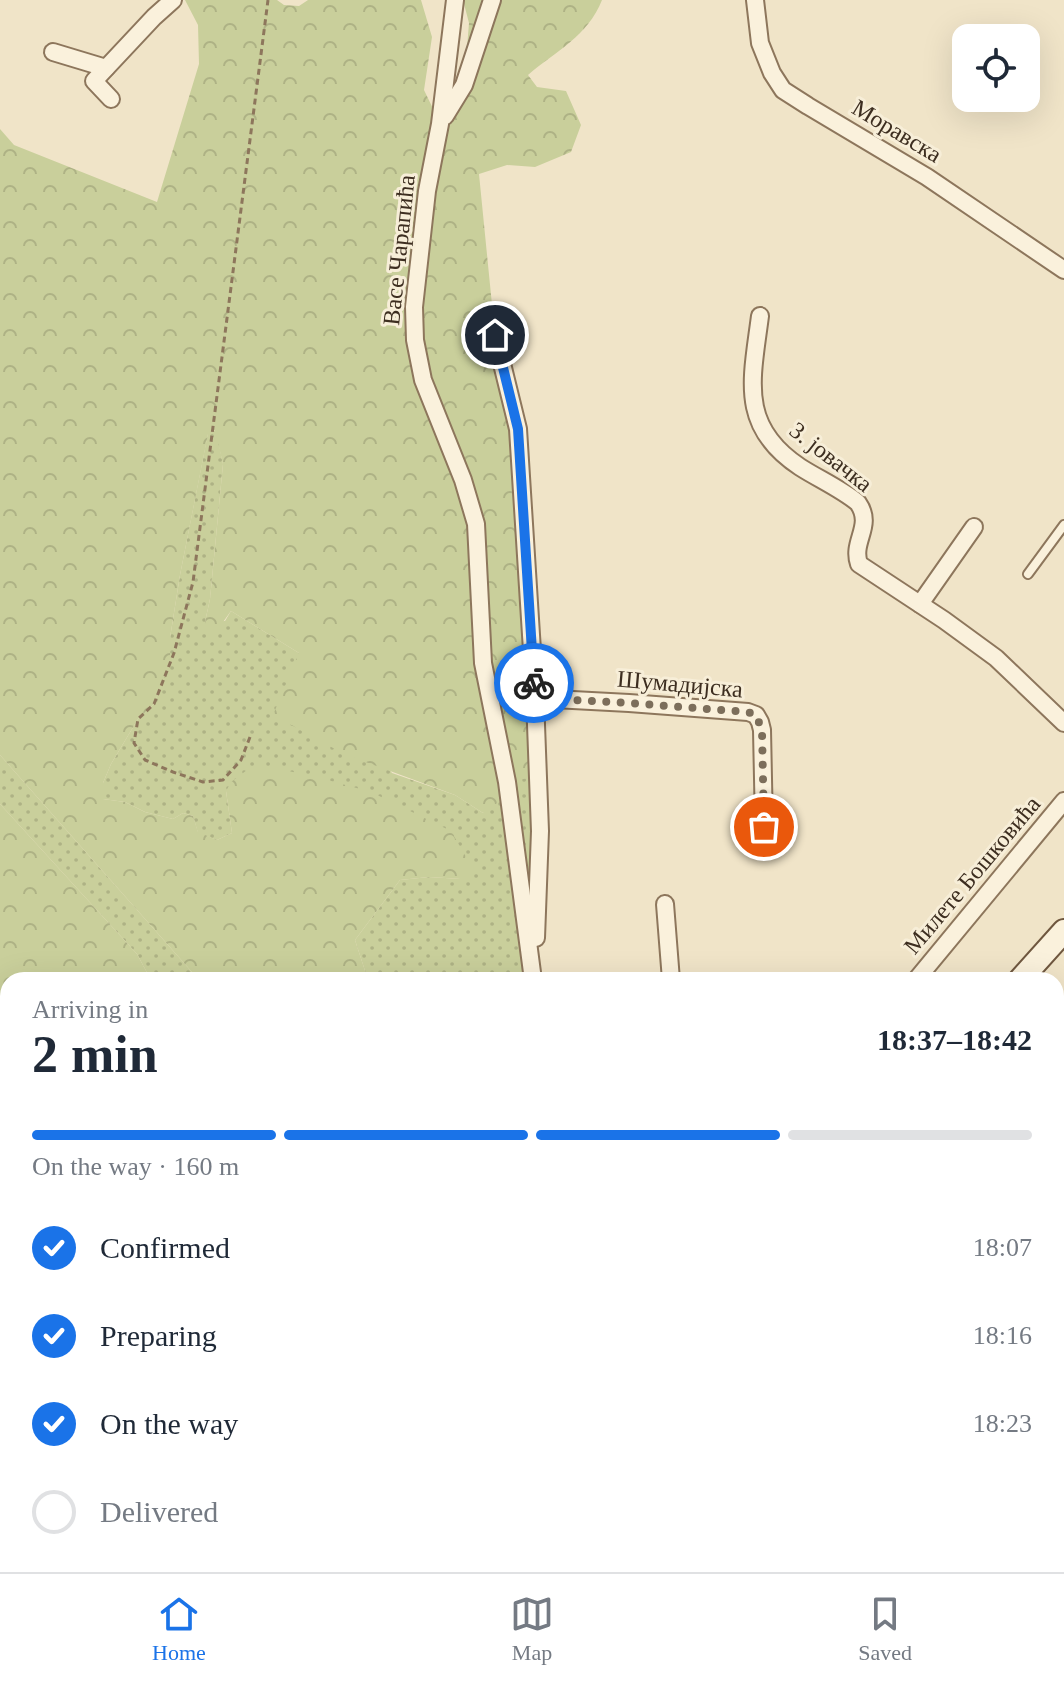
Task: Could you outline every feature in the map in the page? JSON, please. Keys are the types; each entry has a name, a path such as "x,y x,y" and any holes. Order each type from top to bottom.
{"main road":[{"path":"1027,972 1063,933"}],"street":[{"path":"111,99 94,81 173,0"},
{"name":"Васе Чарапића","path":"455,0 440,124 427,191 414,307 415,340 423,380 463,480 476,524 483,663 507,782 533,972"},
{"path":"440,124 464,85 492,0"},
{"name":"Моравска","path":"755,0 760,43 772,73 783,90 927,177 1064,270"},
{"path":"53,52 106,68"},
{"name":"3. јовачка","path":"760,316 752,399 754,410 763,431 793,462 862,508 865,520 857,549 859,564 996,658 1064,723"},
{"path":"495,335 518,429 535,698 540,831 534,972"},
{"path":"920,604 974,527"},
{"name":"Шумадијска","path":"535,698 756,715 764,743 764,827"},
{"name":"Милете Бошковића","path":"923,972 1064,801"},
{"path":"665,904 670,972"}],"lane":[{"path":"1028,574 1064,525"}],"path":[{"path":"250,737 241,760 223,780 203,782 145,760 134,743 138,719 154,704 174,653 193,582 268,0"}],"green space":[{"path":"185,0 277,0 284,5 299,6 308,0 421,0 432,37 424,90 440,123 464,85 469,23 463,0 602,0 580,33 528,75 537,87 566,91 581,125 571,152 535,167 507,165 479,174 495,335 518,429 537,760 529,778 507,782 499,800 483,813 455,795 344,754 273,715 299,653 231,611 213,636 206,635 223,464 215,430 208,434 180,575 170,638 170,663 154,704 138,719 103,783 103,799 125,802 145,812 173,819 183,813 193,816 198,832 217,840 232,833 226,791 231,782 247,770 268,767 371,792 451,831 473,869 461,879 429,877 400,880 355,940 365,972 192,972 0,755 0,129 14,145 157,202 199,64 198,25"},
{"path":"216,430 223,464 205,622 225,621 231,611 299,653 392,773 455,795 483,813 507,782 519,779 537,760 534,972 365,972 355,940 400,880 429,877 461,879 226,791 232,833 217,840 198,833 193,816 183,813 173,819 145,812 125,802 103,799 103,783 111,764 138,719 154,704 169,663 180,575 208,433"},
{"path":"0,755 192,972 147,972 137,954 0,804"},
{"path":"0,804 137,954 147,972 0,972"}],"way so far":[{"path":"534,683 535,698 756,715 764,743 764,827"}],"route":[{"path":"495,335 518,429 534,683"}]}
